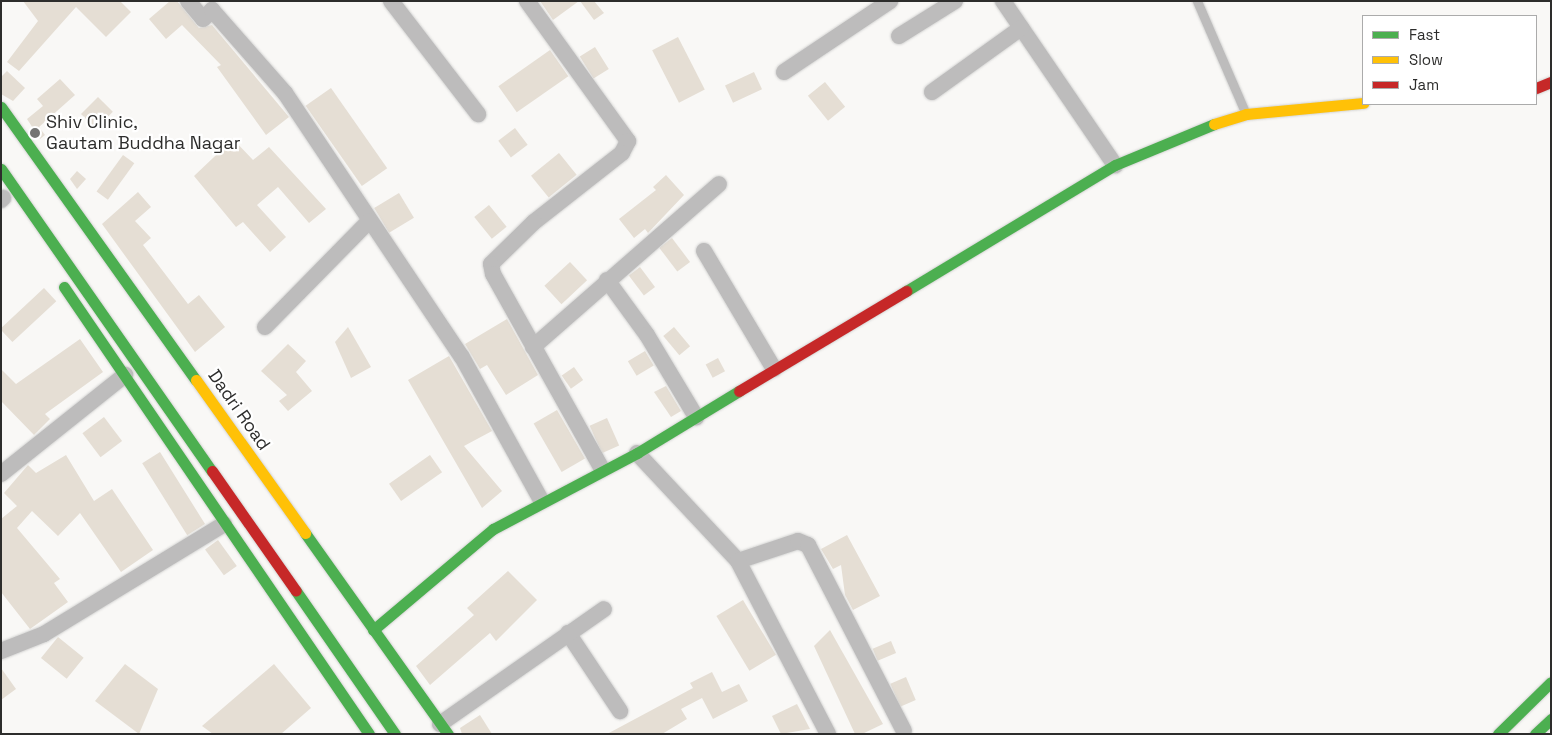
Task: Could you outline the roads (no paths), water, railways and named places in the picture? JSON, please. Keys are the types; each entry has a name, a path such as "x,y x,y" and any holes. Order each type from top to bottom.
{"street":[{"path":"188,1 203,19 212,10 285,92 369,221 462,357 541,500"},
{"path":"391,1 478,114"},
{"path":"527,1 628,141 622,153 493,259 493,274 602,469"},
{"path":"784,72 890,1"},
{"path":"899,36 954,1"},
{"path":"1003,1 1115,165"},
{"path":"932,92 1021,28"},
{"path":"1537,88 1551,82"},
{"path":"374,630 492,529 541,500 637,452 774,369 977,252 1115,165 1178,135 1246,114 1362,103"},
{"name":"Dadri Road","path":"1,107 444,729"},
{"path":"1,169 395,734"},
{"path":"533,348 607,280 719,184"},
{"path":"264,327 369,221"},
{"path":"704,251 774,369"},
{"path":"58,278 369,734"},
{"path":"607,280 647,335 696,417"},
{"path":"1,474 125,375"},
{"path":"637,452 738,561 828,734"},
{"path":"1,651 44,634 224,524"},
{"path":"738,561 804,541 904,731"},
{"path":"444,729 568,632 604,609"},
{"path":"568,632 620,711"},
{"path":"1498,734 1551,682"},
{"path":"1536,734 1551,719"}],"lane":[{"path":"1197,1 1246,114"}],"place":[{"name":"Shiv Clinic, Gautam Buddha Nagar","path":"35,133"}]}
